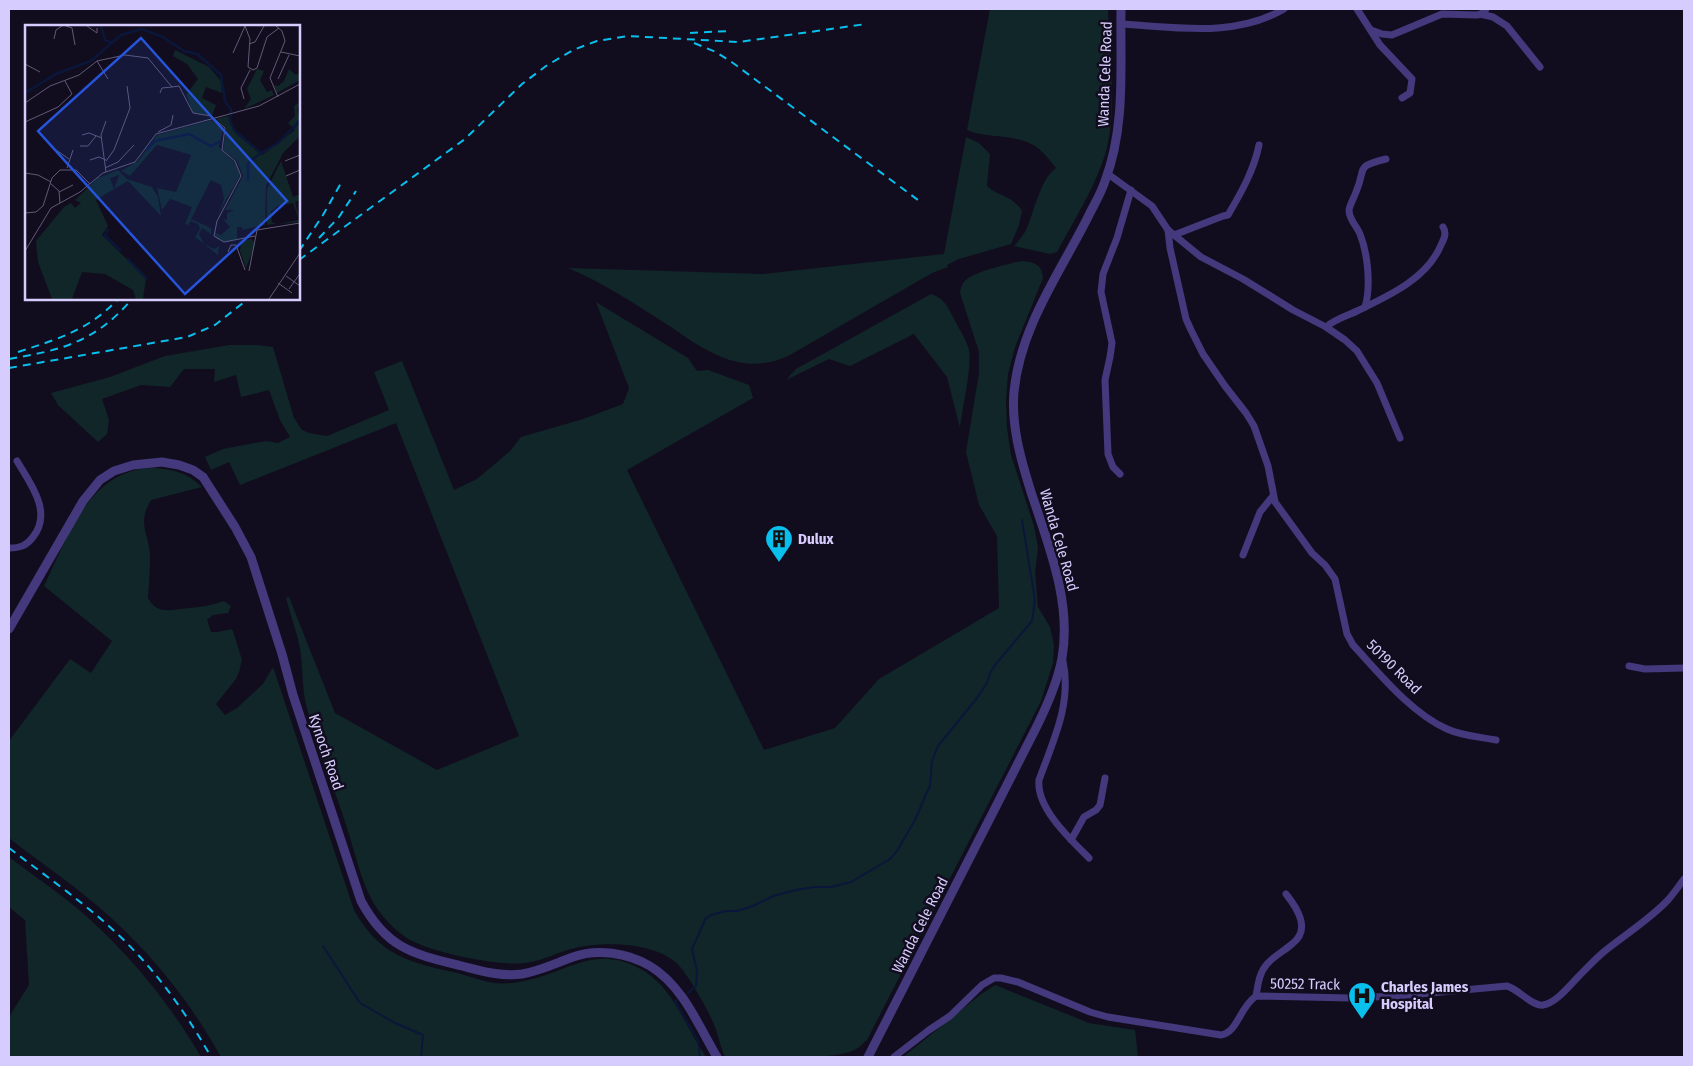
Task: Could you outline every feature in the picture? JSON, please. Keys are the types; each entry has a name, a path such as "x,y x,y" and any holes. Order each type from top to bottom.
{"street":[{"name":"Wanda Cele Road","path":"868,1057 1043,715 1062,658 1064,630 1062,598 1020,452 1014,393 1020,356 1032,325 1108,174 1114,150 1120,105 1121,9"},
{"path":"1121,24 1207,30 1257,21 1284,9"},
{"path":"1357,9 1384,51 1412,80 1410,93 1402,98"},
{"path":"1480,14 1486,9"},
{"path":"1371,30 1392,35 1442,14 1480,14 1493,18 1507,26 1540,67"},
{"path":"1174,235 1228,215 1252,169 1259,145"},
{"path":"1365,307 1369,289 1364,245 1349,210 1357,190 1360,175 1365,166 1386,159"},
{"path":"1108,174 1152,206 1168,230 1201,257 1243,279 1345,340 1357,351 1377,383 1400,438"},
{"path":"1120,474 1113,467 1108,454 1105,380 1112,343 1101,292 1103,274 1115,244 1131,190"},
{"path":"1326,327 1395,292 1425,270 1440,248 1445,235 1443,227"},
{"name":"50190 Road","path":"1168,230 1170,248 1184,309 1191,330 1203,354 1254,426 1268,466 1273,496 1281,513 1312,553 1325,564 1335,579 1347,634 1350,639 1378,672 1419,711 1446,729 1457,733 1496,740"},
{"path":"9,548 24,546 29,542 36,533 41,515 38,498 17,461"},
{"name":"Kynoch Road","path":"9,629 83,501 100,480 114,471 147,463 162,462 193,470 203,477 212,489 251,557 293,695 362,901 374,923 394,942 413,953 502,975 530,972 575,956 588,954 605,953 633,959 649,966 666,978 680,992 717,1057"},
{"path":"1243,555 1260,512 1273,496"},
{"path":"1062,658 1066,676 1064,708 1058,730 1038,780 1038,789 1045,806 1062,830 1089,858"},
{"path":"1629,666 1645,669 1684,668"},
{"path":"1070,840 1084,817 1096,810 1100,805 1105,778"},
{"name":"50252 Track","path":"894,1057 950,1016 982,984 994,978 1018,982 1090,1012 1108,1017 1221,1035 1226,1035 1232,1030 1246,1004 1256,996 1350,998 1398,996 1507,986 1519,991 1539,1006 1549,1004 1607,950 1663,905 1684,878"},
{"path":"1256,996 1263,970 1273,958 1294,943 1301,933 1301,920 1293,902 1286,894"}],"green space":[{"path":"990,9 1108,9 1112,102 1109,138 1105,155 1089,192 1057,252 1050,254 1014,246 1026,230 1046,180 1056,168 1032,144 1014,138 985,135 967,130"},
{"path":"966,137 979,143 990,154 987,186 1010,199 1022,211 1019,225 1011,244 959,259 947,265 948,267 932,273 790,355 778,360 751,364 729,360 695,343 608,288 568,268 763,274 944,254"},
{"path":"1022,261 1037,265 1041,270 1043,278 1015,347 1008,374 1007,428 1011,455 1034,526 1038,548 1035,572 1038,607 1050,627 1054,645 1053,663 1041,701 867,1040 858,1048 832,1055 794,1058 725,1057 715,1026 699,995 682,969 673,960 661,953 617,944 575,948 525,963 466,958 410,940 398,932 375,906 361,875 343,815 310,721 305,698 300,649 286,598 289,597 335,713 437,770 519,736 396,423 240,485 229,462 211,470 205,457 223,449 266,441 278,443 290,437 280,420 269,390 241,397 236,375 214,382 215,369 184,369 170,387 141,385 102,399 109,420 107,434 98,442 58,405 51,393 110,377 165,356 229,345 273,347 294,418 302,430 327,436 389,410 374,372 402,361 454,490 477,479 510,451 521,437 583,419 623,404 629,388 596,302 688,358 697,371 708,370 749,385 753,398 627,470 764,750 835,728 879,679 999,608 997,536 979,505 966,452 979,373 979,352 960,293 961,287 971,276"},
{"path":"931,294 939,298 948,307 969,350 968,378 960,428 947,377 914,334 850,366 829,359 786,380 796,369"},
{"path":"153,468 167,469 180,473 191,478 202,487 151,500 144,523 150,558 148,598 156,607 166,610 211,605 224,601 231,606 228,613 213,615 207,620 211,632 231,629 233,631 242,660 236,679 216,704 225,715 237,708 263,684 273,667 354,910 374,937 389,950 406,959 494,983 524,981 597,959 612,959 627,963 644,971 664,989 672,999 706,1057 221,1057 195,1014 165,974 131,937 84,895 9,838 9,741 70,659 91,673 112,641 44,586 72,527 97,493 112,480 131,471"},
{"path":"9,857 76,907 118,947 163,1000 201,1057 9,1057 9,1017 29,985 25,920 9,907"},
{"path":"995,985 1089,1023 1135,1030 1138,1057 903,1057"}],"waterway":[{"path":"688,993 696,986 697,971 692,949 706,918 726,911 737,911 753,906 773,896 796,890 831,887 851,882 890,859 897,851 915,820 930,786 932,761 938,746 977,698 987,683 995,665 1032,621 1035,600 1022,520"},
{"path":"323,946 360,1003 395,1023 423,1035 421,1057"},
{"path":"677,1000 675,1001 698,1041 700,1057"}],"railway":[{"path":"300,259 465,139 522,84 546,66 573,50 597,41 628,36 739,42 866,24"},
{"path":"690,33 729,31"},
{"path":"694,43 716,52 733,63 918,200"},
{"path":"300,250 341,183"},
{"path":"319,238 339,217 356,191"},
{"path":"18,352 60,338 84,326 96,319 117,300"},
{"path":"9,359 45,352 91,335 118,314 131,300"},
{"path":"9,368 187,337 215,325 247,300"},
{"path":"9,848 86,907 126,942 166,988 190,1022 211,1057"}],"place":[{"name":"Dulux","path":"779,563"},
{"name":"Charles James Hospital","path":"1362,1020"}]}
